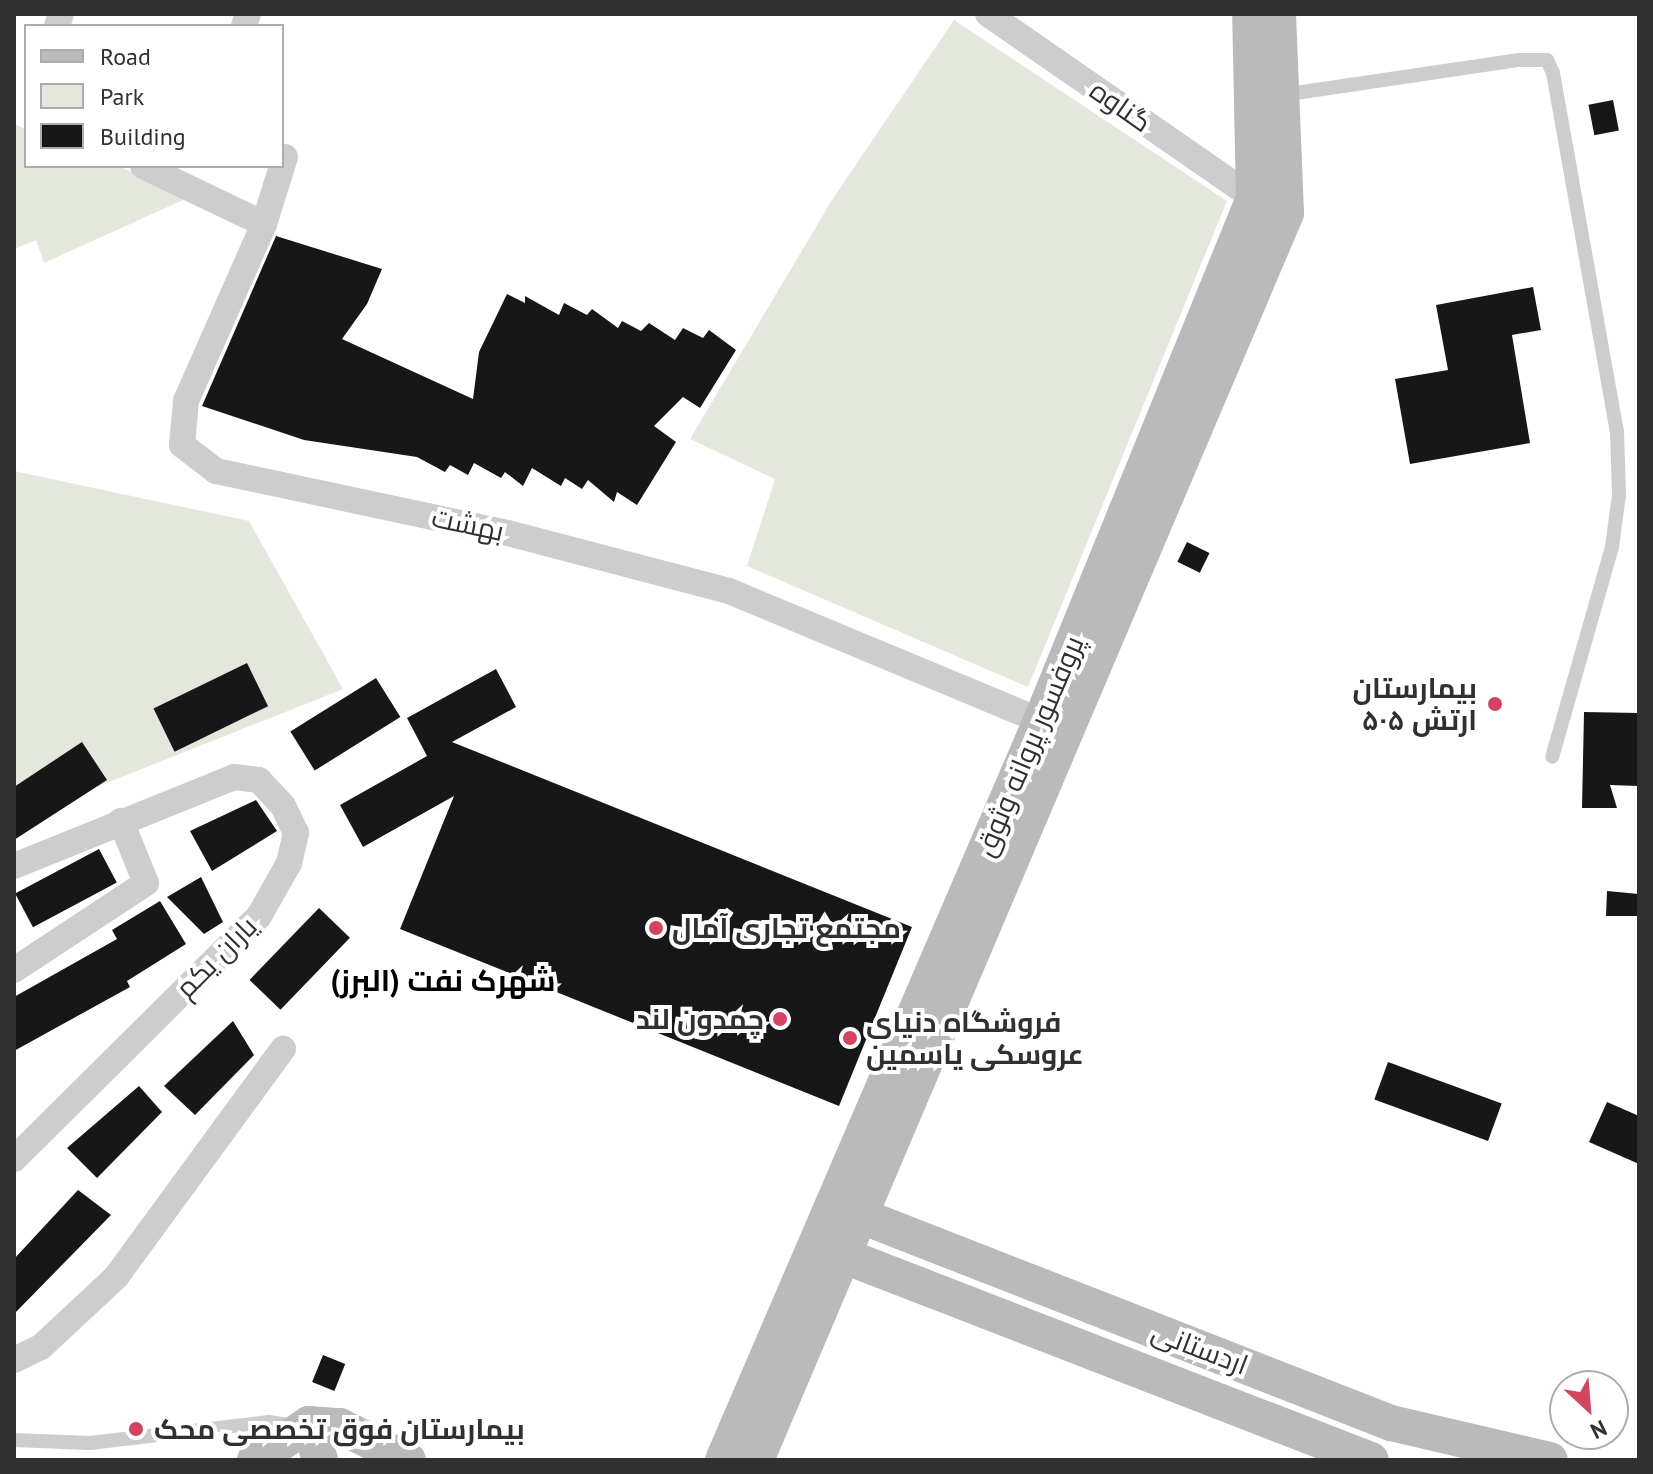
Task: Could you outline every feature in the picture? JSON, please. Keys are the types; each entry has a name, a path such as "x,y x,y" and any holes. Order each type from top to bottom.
{"main road":[{"name":"پروفسور پروانه وثوق","path":"723,1460 827,1250 1053,726 1281,225 1267,97 1250,14"},
{"name":"پروفسور پروانه وثوق","path":"1053,726 1254,198 1278,14"},
{"path":"1254,198 1281,225"},
{"name":"اردستانی","path":"845,1209 1391,1423 1550,1460"},
{"name":"پروفسور پروانه وثوق","path":"756,1460 827,1250"},
{"name":"اردستانی","path":"827,1250 1371,1460"},
{"path":"306,1426 320,1460"},
{"path":"255,1460 306,1426 340,1426 408,1460"}],"street":[{"name":"گناوه","path":"988,14 1254,198"},
{"path":"147,168 264,224"},
{"name":"بهشت","path":"282,168 264,224 186,401 182,445 216,471 508,533 729,591 1053,726"},
{"name":"یاران یکم","path":"14,866 234,777 259,780 283,806 296,833 289,863 259,916 14,1159"},
{"path":"14,970 146,883 121,821"},
{"path":"14,1360 41,1347 116,1277 283,1049"}],"lane":[{"path":"1267,97 1519,60 1547,60 1553,73 1617,431 1619,495 1612,547 1552,757"},
{"path":"14,1440 90,1443 269,1422 306,1426"}],"green space":[{"path":"954,20 1227,201 1028,687 747,566 775,479 690,439 832,200"},
{"path":"14,124 24,128 24,168 123,168 192,196 44,263 36,240 14,249"},
{"path":"14,471 249,521 343,689 16,819"}],"building":[{"path":"1613,100 1619,130 1594,135 1588,105"},
{"path":"276,236 382,269 367,304 342,339 473,399 479,352 507,294 525,303 525,296 559,315 564,303 587,315 592,309 618,328 622,321 641,331 649,323 675,340 683,328 703,338 709,330 736,350 700,408 683,397 654,426 676,442 637,505 617,492 614,502 588,480 582,489 565,478 561,486 532,468 523,486 505,472 501,478 474,463 468,475 450,465 445,472 417,457 304,440 202,406"},
{"path":"1533,287 1541,330 1512,335 1530,443 1410,464 1395,379 1448,370 1436,305"},
{"path":"1187,542 1209,553 1200,573 1177,562"},
{"path":"247,663 268,706 175,752 154,709"},
{"name":"مجتمع تجاری آمال","path":"496,669 516,707 452,742 912,927 839,1106 400,929 454,796 363,847 340,805 427,756 407,718"},
{"path":"376,678 400,717 315,771 290,732"},
{"path":"1584,712 1639,713 1639,786 1610,785 1617,808 1582,808"},
{"path":"82,742 107,780 14,840 14,787"},
{"path":"256,800 277,831 212,871 190,831"},
{"path":"99,849 117,883 33,927 15,894"},
{"path":"201,877 223,922 204,934 167,897"},
{"path":"1607,891 1639,894 1639,916 1606,916"},
{"path":"160,901 186,944 127,981 130,987 14,1051 14,997 117,939 112,930"},
{"path":"319,908 350,938 280,1010 250,980"},
{"path":"233,1021 254,1055 195,1115 164,1086"},
{"path":"1388,1062 1502,1103 1488,1141 1374,1100"},
{"path":"139,1086 162,1112 97,1178 67,1148"},
{"path":"1607,1102 1639,1116 1639,1164 1589,1142"},
{"path":"78,1190 111,1215 14,1314 14,1259"},
{"path":"323,1355 345,1364 334,1391 312,1382"}],"place":[{"name":"بیمارستان ۵۰۵ ارتش","path":"1495,704"},
{"name":"مجتمع تجاری آمال","path":"656,928"},
{"name":"چمدون لند","path":"780,1019"},
{"name":"فروشگاه دنیای عروسکی یاسمین","path":"850,1038"},
{"name":"بیمارستان فوق تخصصی محک","path":"136,1429"}],"district":[{"name":"شهرک نفت (البرز)","path":"443,980"}]}
